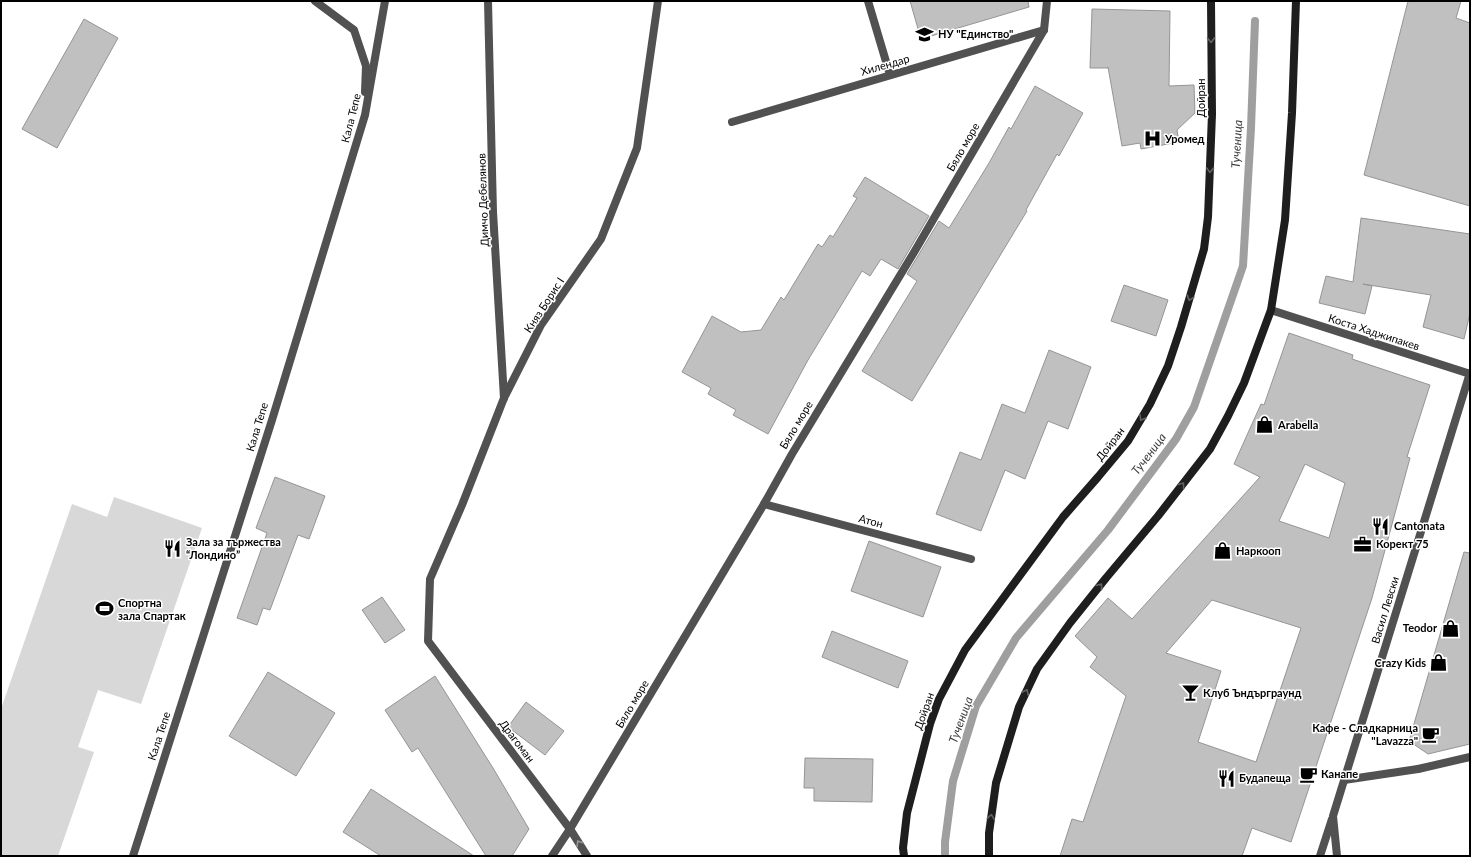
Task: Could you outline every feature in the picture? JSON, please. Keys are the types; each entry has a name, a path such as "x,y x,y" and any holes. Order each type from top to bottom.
{"main road":[{"name":"Дойран","path":"904,856 903,848 907,813 930,724 939,699 965,650 1062,517 1128,441 1150,404 1168,366 1182,327 1204,249 1208,217 1212,114 1211,1"},
{"path":"989,856 989,833 996,783 1019,707 1037,669 1070,623 1158,516 1210,449 1244,383 1271,310 1285,220 1292,113 1296,1"}],"street":[{"path":"315,1 354,30 366,66 365,115"},
{"name":"Кала Тепе","path":"133,856 272,420 365,115 385,1"},
{"name":"Димчо Дебелянов","path":"488,1 493,212 504,398"},
{"name":"Княз Борис I","path":"428,641 430,579 462,505 504,398 542,325 601,239 638,148 658,1"},
{"path":"868,1 890,75"},
{"name":"Бяло море","path":"552,856 570,829 764,504 792,454 913,254 1044,30 1047,1"},
{"name":"Хилендар","path":"732,122 1044,30"},
{"name":"Коста Хаджипакев","path":"1271,310 1470,374"},
{"name":"Васил Левски","path":"1337,856 1333,816 1470,374"},
{"name":"Атон","path":"764,504 972,559"},
{"name":"Драгоман","path":"428,641 570,829 587,856"},
{"path":"1344,780 1418,769 1470,757"},
{"path":"1320,856 1333,816"}],"shaded area":[{"name":"Спортна зала Спартак","path":"114,497 202,528 141,704 98,690 78,747 94,752 58,856 1,856 1,709 72,504 107,517"}],"building":[{"path":"910,1 1028,1 1029,7 921,39"},
{"path":"1408,1 1461,1 1456,18 1470,23 1470,206 1364,175"},
{"path":"1092,9 1170,11 1169,86 1194,85 1195,113 1177,130 1179,142 1141,149 1140,143 1122,146 1108,67 1090,68"},
{"path":"84,19 118,38 57,148 22,129"},
{"path":"1035,86 1083,113 1059,156 1057,154 1026,210 1027,211 912,401 862,371 917,281 907,274 939,221 949,228 1009,127 1011,129"},
{"path":"865,177 929,216 898,269 881,259 870,276 862,271 808,360 768,434 733,415 736,410 708,394 711,388 682,372 712,316 741,332 761,330 781,297 784,300 818,244 822,247 830,235 833,237 857,198 853,196"},
{"path":"1361,218 1470,234 1470,313 1464,339 1423,327 1431,295 1363,284 1372,286 1365,314 1319,303 1326,276 1353,282"},
{"path":"1124,285 1168,300 1156,336 1111,321"},
{"path":"1289,333 1353,355 1352,359 1430,385 1407,457 1410,458 1372,598 1291,842 1252,828 1242,856 1060,856 1072,819 1083,822 1126,696 1090,667 1097,657 1075,636 1108,598 1132,619 1260,477 1234,464 1261,404 1264,405","holes":["1305,464 1345,483 1329,538 1279,521","1212,600 1301,628 1256,762 1198,742 1221,671 1166,653"]},
{"path":"1049,350 1091,367 1068,429 1048,421 1025,479 1005,470 981,531 936,514 960,452 981,460 1002,404 1025,413"},
{"path":"275,477 325,496 309,539 298,535 270,610 263,608 257,625 237,618 267,533 256,528"},
{"path":"869,541 941,567 923,617 851,591"},
{"path":"1464,552 1470,553 1470,744 1428,754 1409,741"},
{"path":"382,597 405,630 385,643 362,610"},
{"path":"832,631 908,661 898,688 822,657"},
{"path":"268,672 335,713 296,776 229,736"},
{"path":"435,676 493,768 529,829 512,856 486,856 418,748 412,752 385,710"},
{"path":"526,702 564,731 545,755 508,727"},
{"path":"805,758 873,759 872,802 814,801 814,788 804,788"},
{"path":"371,789 474,856 381,856 343,832"}],"waterway":[{"name":"Тученица","path":"945,856 945,842 953,781 976,706 1016,638 1108,530 1176,439 1194,407 1243,266 1251,128 1255,21"}],"place":[{"name":"НУ \"Единство\"","path":"925,34"},
{"name":"Уромед","path":"1152,139"},
{"name":"Arabella","path":"1265,425"},
{"name":"Cantonata","path":"1381,526"},
{"name":"Корект 75","path":"1363,544"},
{"name":"Зала за тържества “Лондино”","path":"173,548"},
{"name":"Наркооп","path":"1223,551"},
{"name":"Спортна зала Спартак","path":"105,609"},
{"name":"Teodor","path":"1450,628"},
{"name":"Crazy Kids","path":"1439,663"},
{"name":"Клуб Ъндърграунд","path":"1190,693"},
{"name":"Кафе - Сладкарница \"Lavazza\"","path":"1431,734"},
{"name":"Канапе","path":"1308,774"},
{"name":"Будапеща","path":"1226,778"}]}
